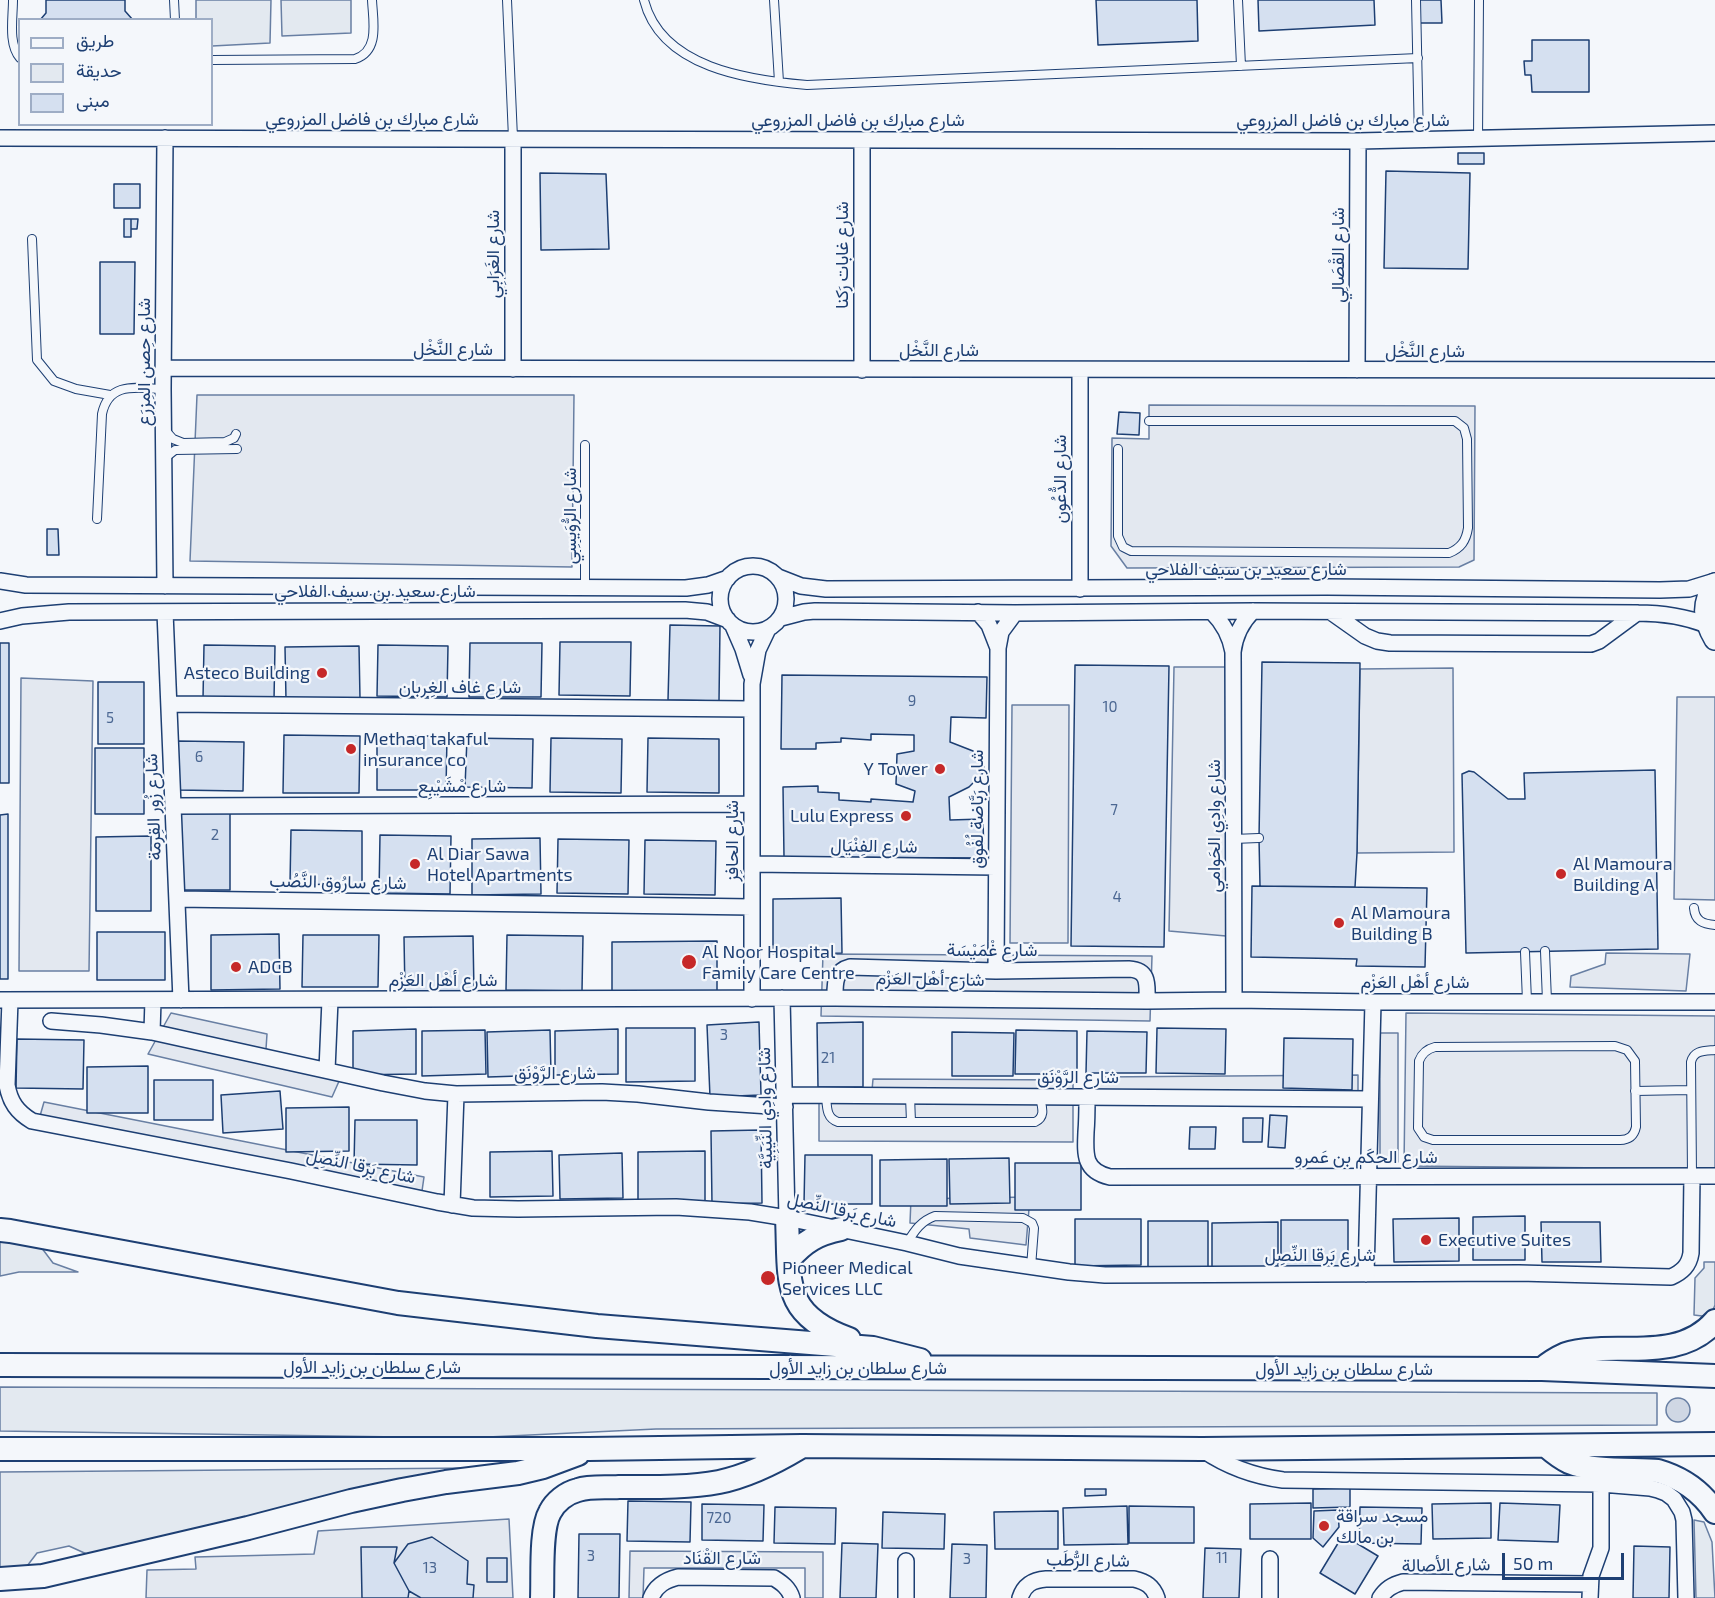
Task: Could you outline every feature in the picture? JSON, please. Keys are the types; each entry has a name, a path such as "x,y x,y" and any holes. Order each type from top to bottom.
{"main road":[{"path":"1711,632 1705,609 1709,593 1715,583"},
{"path":"787,1218 789,1275 792,1290 808,1317 835,1334 873,1348 951,1368"},
{"path":"3,1229 398,1303 597,1326 873,1348"},
{"path":"789,1259 799,1247 812,1238 841,1229"},
{"path":"1542,1369 1553,1360 1580,1350 1656,1348 1684,1344 1697,1337 1715,1321"},
{"name":"شارع سلطان بن زايد الأول","path":"0,1365 1542,1369 1715,1376"},
{"path":"0,1449 589,1449 802,1446 1202,1449 1715,1444"},
{"path":"543,1598 545,1523 555,1504 565,1496 578,1490 591,1488 718,1482 759,1469 802,1446"},
{"path":"1546,1446 1557,1455 1582,1467 1658,1471 1670,1474 1691,1486 1715,1512"},
{"path":"0,1596 12,1588 43,1576 361,1499 446,1482 518,1473 543,1467 589,1449"},
{"path":"0,1579 43,1576"}],"street":[{"name":"شارع مبارك بن فاضل المزروعي","path":"0,138 1358,141 1715,133"},
{"name":"شارع حِصن المِزرَع","path":"165,138 163,388 165,586"},
{"name":"شارع الغَرَابِي","path":"513,138 513,369"},
{"name":"شارع غابات رَكنا","path":"862,140 862,370"},
{"name":"شارع القْصَالِي","path":"1357,370 1358,141"},
{"name":"شارع النَّخْل","path":"164,368 1715,370"},
{"name":"شارع الدُّعُون","path":"1080,370 1080,589"},
{"path":"753,566 771,571 778,577 784,586 786,597 781,618 774,626 753,633 743,631 730,623 721,609 720,598 722,588 728,578 743,568 753,566"},
{"name":"شارع سعيد بن سيف الفلاحي","path":"778,577 813,588 1339,587 1660,590 1689,589 1715,583"},
{"name":"شارع سعيد بن سيف الفلاحي","path":"0,581 26,585 686,588 708,585 728,578"},
{"name":"شارع سعيد بن سيف الفلاحي","path":"0,589 13,589 26,585"},
{"name":"شارع سعيد بن سيف الفلاحي","path":"0,621 22,616 69,612 685,610 707,612 730,623"},
{"path":"781,618 815,611 1637,612 1679,616 1711,632"},
{"name":"شارع وادِي الحَوامي","path":"1234,1000 1233,651 1241,625 1253,611"},
{"name":"شارع سعيد بن سيف الفلاحي","path":"0,612 22,616"},
{"name":"شارع زُور القِرمة","path":"165,612 181,1000"},
{"name":"شارع رَبَّاضة لُفُوق","path":"978,612 989,625 998,648"},
{"name":"شارع وادِي الحَوامي","path":"1212,612 1224,626 1233,651"},
{"path":"1331,612 1357,631 1377,641 1390,644 1591,644 1599,641 1637,612"},
{"name":"شارع رَبَّاضة لُفُوق","path":"996,971 998,648 1001,632 1015,613"},
{"name":"شارع الحافِز","path":"730,623 747,660 752,684"},
{"name":"شارع الحافِز","path":"752,999 752,684 758,650 768,629"},
{"name":"شارع غاف الغِربان","path":"169,704 752,709"},
{"name":"شارع مْشَيْبِع","path":"173,806 752,804"},
{"name":"شارع الفِنْيَال","path":"752,864 996,867"},
{"name":"شارع سارُوق النَّصُب","path":"177,899 752,907"},
{"name":"شارع غْمَيْسَة","path":"834,998 837,976 845,968 850,967 996,971 1135,969 1140,971 1146,979 1147,1001"},
{"name":"شارع وادِي النِّيَبِيَّة","path":"782,998 787,1218"},
{"name":"شارع أهْل العَزْم","path":"5,1000 834,998 1715,1002"},
{"name":"شارع بَرقا النِّصِل","path":"5,1000 9,1096 14,1107 32,1121 452,1205 496,1209 676,1208 750,1212 841,1229 959,1256 1069,1272 1105,1275 1519,1273 1671,1277 1679,1274 1690,1261 1692,1175"},
{"path":"152,1032 153,1000"},
{"path":"327,1070 330,1000"},
{"path":"1366,1274 1373,1002"},
{"name":"شارع الرَّوْنَق","path":"51,1021 152,1032 425,1091 456,1094 638,1094 709,1102 785,1101 826,1095 1370,1099"},
{"path":"452,1205 456,1094"},
{"name":"شارع الحكَم بن عَمرو","path":"1087,1097 1086,1156 1095,1171 1102,1175 1119,1178 1715,1176"},
{"path":"1202,1449 1235,1468 1267,1478 1283,1480 1601,1484 1658,1490 1674,1499 1682,1512 1686,1598"},
{"path":"1590,1591 1591,1576 1601,1548 1601,1484"},
{"path":"1270,1559 1270,1598"},
{"path":"906,1561 906,1598"},
{"name":"شارع القْنَاد","path":"651,1598 659,1585 668,1579 678,1577 774,1578 783,1584 792,1598"},
{"name":"شارع الرُّطَب","path":"1020,1598 1028,1584 1037,1579 1134,1579 1152,1587 1157,1598"},
{"name":"شارع الأصالة","path":"1380,1598 1386,1589 1403,1582 1590,1591"}],"lane":[{"path":"13,0 13,43 18,55"},
{"path":"174,0 175,18"},
{"path":"213,60 355,59 362,57 371,47 373,40 372,0"},
{"path":"507,0 513,138"},
{"path":"644,0 646,9 662,34 697,61 733,73 807,85 1418,58"},
{"path":"774,0 778,82"},
{"path":"1238,0 1241,66"},
{"path":"1416,0 1419,140"},
{"path":"1478,139 1479,0"},
{"path":"32,239 38,360 54,381 76,389 110,395"},
{"path":"97,519 104,404 110,395 119,389 163,388"},
{"path":"1118,449 1118,536 1123,547 1131,551 1449,553 1465,541 1468,528 1467,439 1464,428 1455,421 1149,421"},
{"path":"163,426 169,436 183,443 225,442 230,441 236,434"},
{"name":"شارع الرُّوَيسِي","path":"585,445 585,587"},
{"path":"163,465 167,455 175,450 237,449"},
{"path":"1233,839 1259,838"},
{"path":"1694,908 1697,919 1701,923 1715,925"},
{"path":"1545,951 1547,1001"},
{"path":"1525,952 1527,1001"},
{"path":"1435,1047 1622,1047 1631,1053 1635,1061 1635,1091 1635,1132 1625,1140 1433,1140 1424,1137 1418,1128 1419,1061 1425,1052 1435,1047"},
{"path":"1692,1175 1690,1090 1692,1058 1699,1051 1715,1050"},
{"path":"1635,1091 1690,1090"},
{"path":"826,1095 827,1112 834,1121 910,1122 1035,1122 1042,1115 1041,1097"},
{"path":"910,1096 910,1122"},
{"path":"907,1243 922,1222 935,1216 1023,1218 1032,1223 1034,1228 1031,1267"}],"green space":[{"path":"196,0 271,0 270,43 213,46 213,18 196,18"},
{"path":"281,0 351,0 351,33 282,36"},
{"path":"0,1240 41,1247 53,1263 78,1272 19,1272 0,1276"},
{"path":"1704,1262 1715,1262 1715,1305 1710,1317 1694,1315 1695,1278 1704,1268"},
{"path":"0,1387 1657,1393 1657,1425 656,1429 467,1438 0,1431"},
{"path":"472,1468 464,1475 230,1520 91,1556 69,1546 37,1553 24,1570 0,1571 0,1472"},
{"path":"1694,1520 1704,1522 1712,1542 1715,1598 1696,1598"}],"shaded area":[{"path":"197,395 574,395 572,567 190,561"},
{"path":"1149,405 1475,406 1474,560 1459,567 1127,568 1111,546 1112,438 1149,439"},
{"path":"1174,667 1226,667 1226,936 1169,931"},
{"path":"1453,668 1454,852 1357,853 1360,669"},
{"path":"21,678 93,681 89,971 19,971"},
{"path":"1677,697 1715,697 1715,900 1674,899"},
{"path":"1012,705 1069,705 1068,943 1010,943"},
{"path":"1606,953 1690,954 1686,991 1570,987 1571,976 1605,964"},
{"path":"823,954 1152,956 1150,1021 821,1016"},
{"path":"171,1013 267,1034 266,1049 340,1079 332,1097 148,1054"},
{"path":"1406,1013 1715,1016 1715,1169 1404,1166"},
{"path":"1380,1033 1398,1033 1398,1162 1380,1162"},
{"path":"1358,1075 1358,1093 1097,1092 1098,1077"},
{"path":"873,1079 1073,1080 1073,1142 819,1141 819,1102 871,1102"},
{"path":"44,1102 424,1177 422,1191 40,1116"},
{"path":"1030,1197 1026,1245 970,1238 969,1229 910,1223 911,1199"},
{"path":"1678,1398 1683,1399 1689,1405 1689,1415 1683,1421 1678,1422 1673,1421 1667,1415 1666,1410 1667,1405 1673,1399"},
{"path":"509,1519 513,1598 146,1598 147,1570 196,1569 195,1557 314,1554 318,1531"},
{"path":"630,1551 823,1552 823,1598 805,1598 805,1568 644,1568 643,1598 629,1598"}],"building":[{"path":"46,0 125,0 125,11 131,18 42,18 46,13"},
{"path":"1096,0 1197,0 1198,41 1098,45"},
{"path":"1258,0 1374,0 1375,25 1259,31"},
{"path":"1419,0 1441,0 1442,23 1420,23"},
{"path":"1532,40 1589,40 1589,92 1532,92 1531,75 1525,75 1524,61 1532,61"},
{"path":"1458,153 1484,153 1484,164 1458,164"},
{"path":"1386,171 1470,173 1468,269 1384,268"},
{"path":"540,173 606,174 609,249 541,250"},
{"path":"114,184 140,184 140,208 114,208"},
{"path":"124,219 131,219 131,237 124,237"},
{"path":"131,219 138,219 137,229 131,229"},
{"path":"100,262 135,262 134,334 100,334"},
{"path":"1119,412 1140,413 1139,435 1117,434"},
{"path":"47,529 58,529 59,555 47,555"},
{"path":"670,625 720,626 719,701 668,700"},
{"path":"560,642 631,642 630,696 559,695"},
{"path":"0,643 9,643 9,783 0,783"},
{"path":"470,643 542,643 541,697 469,697"},
{"path":"204,645 275,646 274,700 203,699"},
{"path":"378,645 448,646 447,697 377,696"},
{"name":"Asteco Building","path":"359,646 360,699 286,700 285,647"},
{"path":"1262,662 1360,663 1355,887 1260,886"},
{"path":"1075,665 1169,666 1164,947 1071,946"},
{"name":"Y Tower","path":"782,675 987,677 986,718 951,717 950,742 973,751 981,758 984,766 983,773 969,787 949,797 950,820 983,819 984,858 784,857 783,787 818,786 818,792 839,793 839,800 871,802 871,799 913,802 915,791 896,784 897,754 914,751 914,735 871,734 871,740 841,738 841,742 816,743 816,749 781,749"},
{"path":"98,682 144,682 144,744 98,744"},
{"path":"284,735 360,736 359,793 283,793"},
{"path":"377,736 447,736 446,790 377,790"},
{"path":"467,738 533,739 532,788 465,787"},
{"path":"551,738 622,739 621,793 550,792"},
{"path":"648,738 719,739 719,793 647,792"},
{"path":"177,741 244,742 243,791 176,790"},
{"path":"95,748 144,748 144,814 95,814"},
{"name":"Al Mamoura Building A","path":"1655,770 1658,949 1466,953 1462,774 1469,771 1474,772 1508,799 1525,799 1524,773"},
{"path":"180,812 230,812 230,890 180,890"},
{"path":"8,814 8,979 0,979 0,815"},
{"path":"291,830 362,831 362,885 290,884"},
{"name":"Al Diar Sawa Hotel Apartments","path":"380,835 451,836 450,894 379,893"},
{"path":"151,836 151,911 96,911 96,837"},
{"path":"540,838 541,894 472,895 472,839"},
{"path":"558,839 629,840 628,894 557,893"},
{"path":"645,840 716,841 715,895 644,894"},
{"name":"Al Mamoura Building B","path":"1252,886 1427,888 1425,967 1356,966 1357,959 1251,957"},
{"path":"841,898 842,953 773,954 773,899"},
{"path":"97,932 165,932 165,980 97,980"},
{"path":"279,934 280,989 211,990 211,935"},
{"path":"303,935 379,935 378,987 302,987"},
{"path":"507,935 583,936 582,991 506,990"},
{"path":"473,936 474,992 405,993 404,937"},
{"path":"717,941 717,996 612,996 612,942"},
{"path":"759,1022 761,1095 710,1097 707,1025"},
{"path":"863,1022 863,1087 818,1087 817,1023"},
{"path":"626,1028 695,1028 695,1081 626,1082"},
{"path":"1157,1028 1226,1029 1225,1074 1156,1073"},
{"path":"416,1029 416,1074 353,1075 353,1031"},
{"path":"618,1029 618,1074 555,1075 555,1031"},
{"path":"485,1030 486,1074 422,1076 422,1031"},
{"path":"550,1030 551,1075 488,1077 487,1032"},
{"path":"1016,1030 1077,1031 1077,1074 1015,1074"},
{"path":"1087,1031 1147,1032 1146,1073 1086,1073"},
{"path":"952,1032 1014,1033 1013,1076 952,1076"},
{"path":"1284,1038 1353,1039 1352,1090 1283,1088"},
{"path":"17,1039 84,1040 83,1089 16,1088"},
{"path":"148,1066 148,1113 87,1113 87,1067"},
{"path":"154,1080 213,1080 213,1120 154,1120"},
{"path":"280,1091 283,1129 223,1133 221,1095"},
{"path":"349,1107 349,1151 286,1152 286,1108"},
{"path":"1270,1115 1287,1116 1285,1148 1268,1147"},
{"path":"1243,1118 1263,1118 1262,1142 1243,1142"},
{"path":"355,1120 417,1120 417,1165 354,1164"},
{"path":"1190,1127 1216,1127 1215,1149 1189,1149"},
{"path":"761,1130 762,1203 712,1204 711,1131"},
{"path":"552,1151 553,1196 490,1197 490,1152"},
{"path":"705,1151 705,1202 638,1203 638,1152"},
{"path":"622,1153 623,1198 560,1199 559,1155"},
{"path":"805,1155 872,1155 872,1204 804,1204"},
{"path":"1009,1158 1010,1203 950,1204 949,1159"},
{"path":"947,1159 947,1206 880,1206 880,1160"},
{"path":"1015,1163 1081,1163 1081,1210 1015,1210"},
{"path":"1525,1216 1525,1260 1473,1260 1473,1217"},
{"name":"Executive Suites","path":"1459,1218 1459,1261 1394,1262 1393,1219"},
{"path":"1075,1219 1141,1219 1141,1265 1075,1266"},
{"path":"1281,1220 1348,1220 1348,1267 1281,1267"},
{"path":"1148,1221 1208,1221 1208,1268 1148,1268"},
{"path":"1278,1222 1278,1269 1212,1269 1212,1223"},
{"path":"1541,1222 1600,1222 1601,1262 1542,1262"},
{"path":"1350,1488 1350,1507 1313,1508 1313,1489"},
{"path":"1085,1489 1106,1489 1106,1495 1085,1496"},
{"path":"628,1501 691,1502 690,1542 627,1541"},
{"path":"1311,1503 1311,1539 1250,1539 1250,1504"},
{"path":"1491,1503 1491,1538 1433,1539 1432,1504"},
{"path":"1500,1503 1560,1505 1558,1542 1498,1540"},
{"path":"702,1504 764,1505 763,1541 702,1540"},
{"path":"1127,1506 1128,1544 1064,1545 1063,1508"},
{"path":"1129,1506 1194,1507 1194,1543 1129,1543"},
{"path":"775,1507 836,1508 835,1544 774,1543"},
{"path":"1360,1507 1422,1508 1421,1544 1359,1543"},
{"path":"1338,1510 1339,1527 1323,1547 1313,1538 1314,1511"},
{"path":"1058,1511 1058,1549 995,1549 994,1512"},
{"path":"883,1512 945,1514 944,1549 882,1548"},
{"path":"579,1534 620,1534 619,1598 578,1598"},
{"path":"1343,1535 1378,1556 1355,1594 1320,1573"},
{"path":"432,1537 468,1561 467,1584 474,1585 473,1598 421,1598 409,1591 394,1563 408,1544"},
{"path":"842,1543 878,1544 876,1598 840,1598"},
{"path":"952,1544 987,1545 986,1598 950,1598"},
{"path":"1634,1546 1670,1547 1669,1598 1633,1598"},
{"path":"361,1547 397,1547 394,1563 409,1591 408,1598 362,1598"},
{"path":"1205,1548 1241,1549 1239,1598 1203,1598"},
{"path":"487,1558 507,1558 507,1582 487,1582"}],"place":[{"name":"Asteco Building","path":"322,673"},
{"name":"Methaq takaful insurance co","path":"351,749"},
{"name":"Y Tower","path":"940,769"},
{"name":"Lulu Express","path":"906,816"},
{"name":"Al Diar Sawa Hotel Apartments","path":"415,864"},
{"name":"Al Mamoura Building A","path":"1561,874"},
{"name":"Al Mamoura Building B","path":"1339,923"},
{"name":"Al Noor Hospital Family Care Centre","path":"689,962"},
{"name":"ADCB","path":"236,967"},
{"name":"Executive Suites","path":"1426,1240"},
{"name":"Pioneer Medical Services LLC","path":"768,1278"},
{"name":"مسجد سراقة بن مالك","path":"1324,1526"}]}
